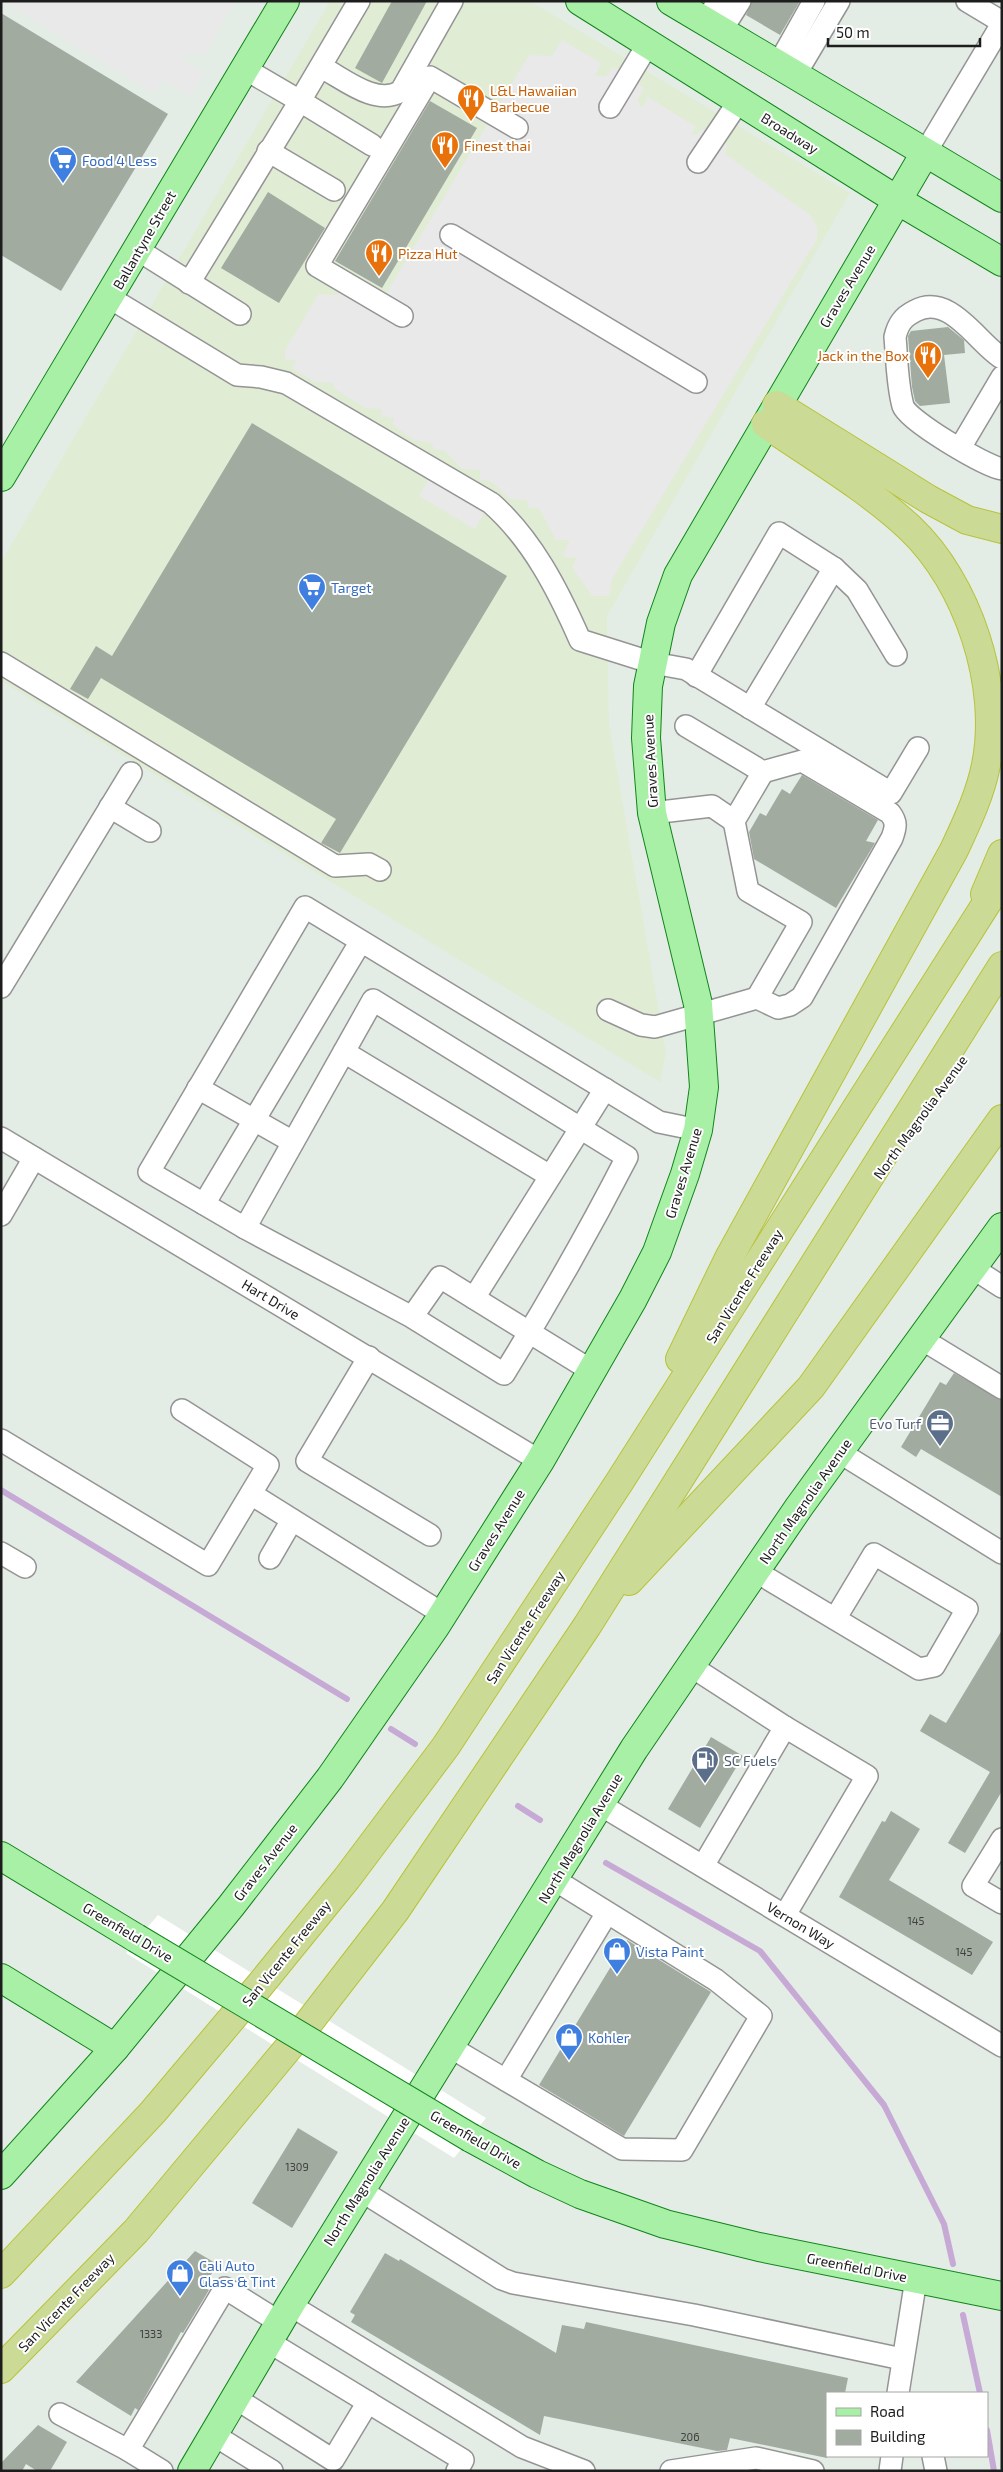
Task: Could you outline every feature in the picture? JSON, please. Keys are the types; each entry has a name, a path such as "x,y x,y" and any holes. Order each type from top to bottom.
{"highway":[{"path":"771,415 967,520 1002,529"},
{"path":"620,1481 729,1258 954,850 979,793 986,763 989,733 988,689 978,645 960,597 940,561 910,528 771,415"},
{"path":"973,923 1002,854"},
{"path":"973,923 1002,879"},
{"name":"San Vicente Freeway","path":"1,2274 153,2112 260,1986 347,1878 446,1746 620,1481 973,923"},
{"path":"803,1280 1002,966"},
{"name":"North Magnolia Avenue","path":"803,1280 1002,1002"},
{"path":"587,1626 811,1387 1002,1118"},
{"name":"San Vicente Freeway","path":"1,2369 136,2231 300,2034 395,1911 587,1626 803,1280"}],"main road":[{"name":"Ballantyne Street","path":"1,477 110,298 286,1"},
{"name":"Broadway","path":"580,1 897,200 1002,262"},
{"path":"672,1 715,18 787,70 1002,198"},
{"name":"Graves Avenue","path":"1,2175 115,2048 231,1906 330,1778 443,1614 540,1461 633,1299 657,1252 685,1174 698,1130 704,1087 698,1004 652,813 646,738 648,686 661,623 678,575 926,153"},
{"name":"North Magnolia Avenue","path":"192,2471 360,2190 555,1880 599,1804 690,1665 755,1571 920,1338 1002,1227"},
{"name":"Greenfield Drive","path":"1,1856 471,2138 537,2174 580,2194 665,2224 750,2245 1002,2296"},
{"path":"1,1978 115,2048"}],"street":[{"path":"189,283 359,1"},
{"path":"321,66 377,96 393,96 401,90 452,1"},
{"path":"715,18 740,1"},
{"path":"787,70 814,1"},
{"path":"787,70 839,1"},
{"path":"967,1 1002,23"},
{"name":"Graves Avenue","path":"926,153 1002,23"},
{"path":"610,107 648,44"},
{"path":"245,69 372,145"},
{"path":"402,316 317,266 430,76 517,128"},
{"path":"698,162 739,101"},
{"path":"268,151 334,190"},
{"path":"451,236 696,382"},
{"path":"138,250 240,314"},
{"path":"110,298 236,375 261,377 286,383 491,503 506,516 538,559 561,596 580,640 653,663 686,669 892,793 918,748"},
{"path":"1002,358 972,329 950,313 929,307 918,309 902,320 897,326 894,337 904,407 912,419 960,448 1002,469"},
{"path":"960,448 1002,377"},
{"path":"696,676 779,533 834,568 857,590 896,655"},
{"path":"750,708 834,568"},
{"path":"1,663 335,866 369,864 380,870"},
{"path":"686,726 763,772"},
{"path":"608,1010 641,1025 655,1027 758,998 778,1008 790,1005 802,997 892,838 896,826 895,820 890,813 802,761 763,772 734,821 748,891 801,922 758,998"},
{"path":"1,987 131,773"},
{"path":"652,813 712,806 734,821"},
{"path":"110,807 150,831"},
{"path":"245,1228 373,1000 627,1157 580,1246 504,1374 412,1317 245,1228 149,1172 305,907 660,1122 698,1130"},
{"path":"204,1204 361,941"},
{"path":"344,1052 550,1176"},
{"path":"198,1088 293,1142"},
{"path":"474,1298 604,1089"},
{"name":"Hart Drive","path":"1,1138 540,1461"},
{"path":"1,1215 34,1158"},
{"path":"971,1267 1002,1287"},
{"path":"412,1317 440,1277 592,1371"},
{"path":"920,1338 1002,1388"},
{"path":"369,1358 307,1461 430,1535"},
{"path":"1,1440 208,1564 268,1465 182,1410"},
{"path":"839,1452 1002,1553"},
{"path":"251,1494 443,1614"},
{"path":"270,1558 292,1520"},
{"path":"1,1553 25,1567"},
{"path":"755,1571 834,1619 919,1669 934,1666 967,1609 874,1554 834,1619"},
{"path":"690,1665 785,1727 867,1776 785,1915"},
{"path":"703,1866 785,1727"},
{"name":"Vernon Way","path":"599,1804 1002,2046"},
{"path":"1002,1839 973,1886 1002,1903"},
{"path":"450,2047 622,2149 682,2150 761,2016 716,1980 555,1880"},
{"path":"506,2080 607,1912"},
{"path":"360,2190 502,2279 513,2283 694,2315 902,2359"},
{"path":"898,2392 916,2279"},
{"path":"128,2450 224,2288 279,2323 522,2447 584,2471"},
{"path":"279,2323 368,2402 463,2460 457,2471"},
{"path":"235,2398 333,2460 368,2402"},
{"path":"60,2414 128,2450 162,2471"},
{"path":"214,2434 272,2471"},
{"path":"890,2471 892,2457"},
{"path":"933,2457 936,2471"},
{"path":"671,2471 756,2458 770,2466 813,2471"}],"shaded area":[{"path":"2,1 236,1 204,55 184,54 183,60 204,73 191,96 164,80 155,94"},
{"path":"330,1 530,1 850,193 607,616 609,724 666,1052 660,1082 1,681 1,562"},
{"path":"562,40 601,63 595,76 606,76 614,67 644,88 637,101 642,108 648,97 696,127 691,134 695,135 703,130 727,145 725,154 810,215 817,227 817,239 612,579 609,596 592,596 572,567 577,557 568,558 563,555 570,540 556,540 539,508 529,508 527,500 510,499 492,482 480,479 480,470 462,469 445,451 434,449 431,443 414,440 392,424 394,418 381,416 382,409 365,408 335,389 333,383 315,382 292,368 297,360 285,360 285,350 319,294 338,295 349,276 384,297 529,55 552,56"},
{"path":"428,480 484,513 475,529 419,496"}],"pier":[{"path":"158,1915 486,2118 454,2158 126,1953"}],"building":[{"path":"392,1 427,1 382,83 355,68"},
{"path":"752,1 800,1 780,35 746,15"},
{"name":"Food 4 Less","path":"1,13 168,114 61,291 1,255"},
{"path":"430,101 477,128 382,288 335,261"},
{"path":"268,192 325,228 279,303 221,268"},
{"name":"Jack in the Box","path":"948,327 964,340 965,353 944,355 950,403 920,406 915,401 912,387 908,336 911,331"},
{"name":"Target","path":"252,423 507,576 340,853 321,843 336,819 101,678 88,699 70,689 96,646 112,656"},
{"path":"802,775 878,820 866,841 875,843 836,908 754,859 749,832 760,813 766,816 782,789 790,794"},
{"path":"954,1373 1002,1400 1002,1497 921,1449 916,1457 901,1447 940,1382 946,1385"},
{"path":"1002,1630 1002,1791 965,1853 948,1843 990,1772 920,1731 930,1714 946,1723"},
{"path":"711,1737 743,1756 700,1828 668,1809"},
{"path":"891,1811 920,1829 889,1880 993,1942 972,1975 839,1897 882,1821 885,1822"},
{"path":"627,1940 711,1992 624,2136 539,2085"},
{"path":"298,2128 338,2152 292,2228 252,2203"},
{"path":"195,2251 217,2264 204,2287 209,2290 183,2333 181,2332 138,2410 135,2408 131,2416 76,2382"},
{"path":"385,2253 399,2261 400,2259 556,2353 562,2325 584,2329 586,2322 848,2378 845,2392 826,2392 827,2458 730,2438 727,2450 717,2451 544,2416 540,2435 351,2322 355,2315 350,2312"},
{"path":"38,2425 67,2442 50,2471 37,2471 26,2464 22,2471 1,2471 1,2463"}],"waterway":[{"path":"1,1490 347,1699"},
{"path":"391,1729 415,1744"},
{"path":"518,1806 540,1820"},
{"path":"606,1863 760,1951 884,2105 944,2224 953,2264"},
{"path":"963,2315 980,2392"},
{"path":"988,2436 994,2471"}],"place":[{"name":"L&L Hawaiian Barbecue","path":"471,122"},
{"name":"Finest thai","path":"445,169"},
{"name":"Food 4 Less","path":"63,184"},
{"name":"Pizza Hut","path":"379,277"},
{"name":"Jack in the Box","path":"928,379"},
{"name":"Target","path":"312,611"},
{"name":"Evo Turf","path":"940,1447"},
{"name":"SC Fuels","path":"705,1784"},
{"name":"Vista Paint","path":"617,1975"},
{"name":"Kohler","path":"569,2061"},
{"name":"Cali Auto Glass & Tint","path":"180,2297"}]}
